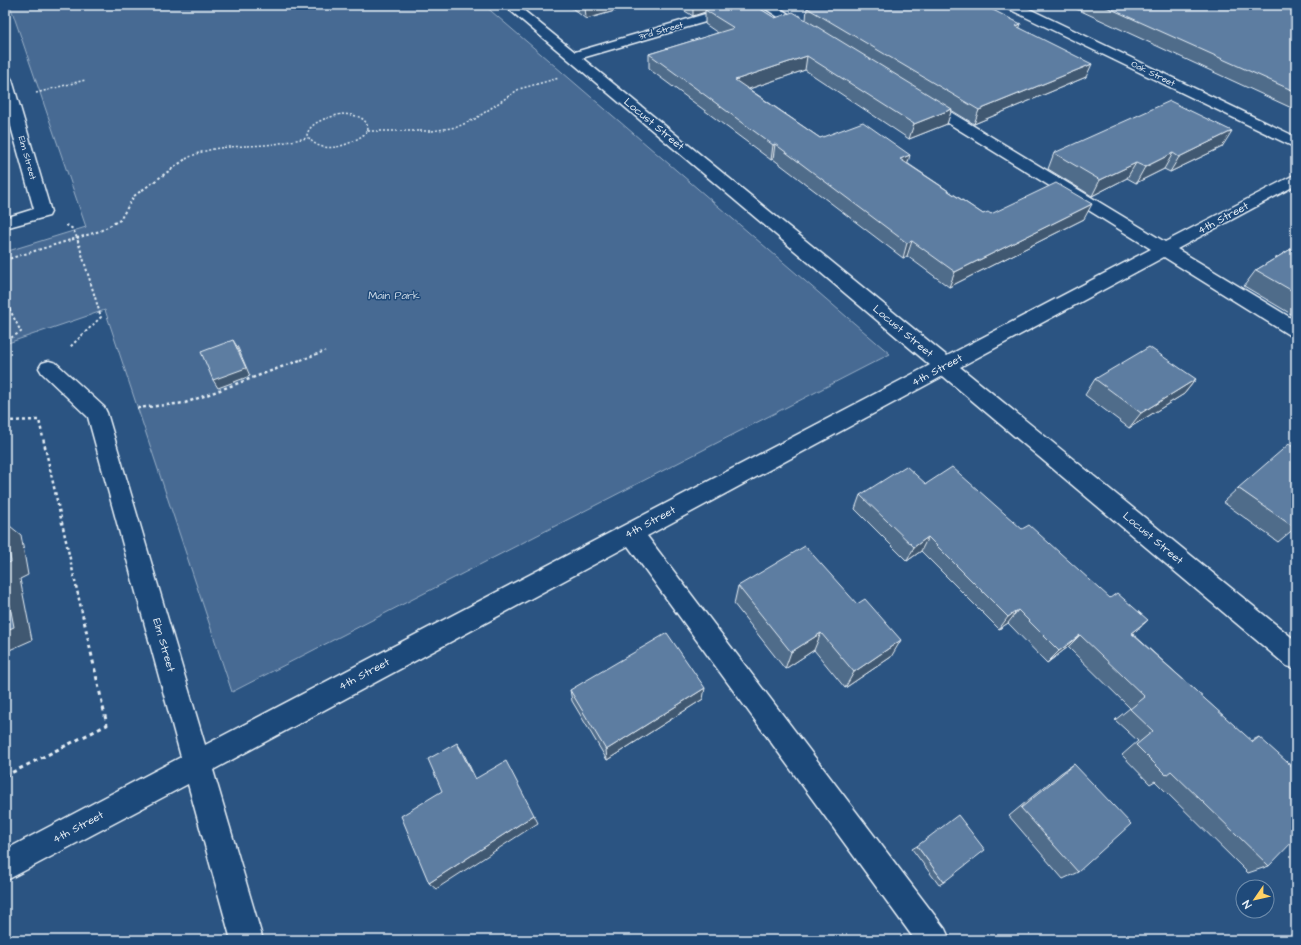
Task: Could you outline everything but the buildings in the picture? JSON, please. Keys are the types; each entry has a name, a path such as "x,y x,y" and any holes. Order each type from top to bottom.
{"street":[{"name":"Locust Street","path":"510,5 1296,657"},
{"name":"3rd Street","path":"572,57 749,5"},
{"path":"766,5 820,38"},
{"name":"Oak Street","path":"1011,5 1296,143"},
{"name":"Elm Street","path":"5,80 43,212"},
{"path":"914,96 1296,330"},
{"name":"4th Street","path":"5,866 1296,179"},
{"path":"5,223 43,212"},
{"name":"Elm Street","path":"49,368 97,413 198,763 247,940"},
{"path":"631,532 934,940"}],"path":[{"path":"368,131 420,133 450,128 478,117 515,90 560,78"},
{"path":"10,99 86,80"},
{"path":"342,114 361,117 367,121 369,126 368,131 356,142 335,147 315,144 308,138 308,130 313,125 330,116 342,114"},
{"path":"5,260 100,230 120,220 134,196 183,160 197,152 214,148 267,145 308,138"},
{"path":"43,212 73,229 101,317 49,368"},
{"path":"5,279 10,310 21,332 5,341"},
{"path":"138,408 185,403 325,351"},
{"path":"5,420 39,420 107,725 5,776"}],"green space":[{"name":"Main Park","path":"10,5 484,5 890,354 232,692 105,310 5,344 5,252 86,227"}]}
